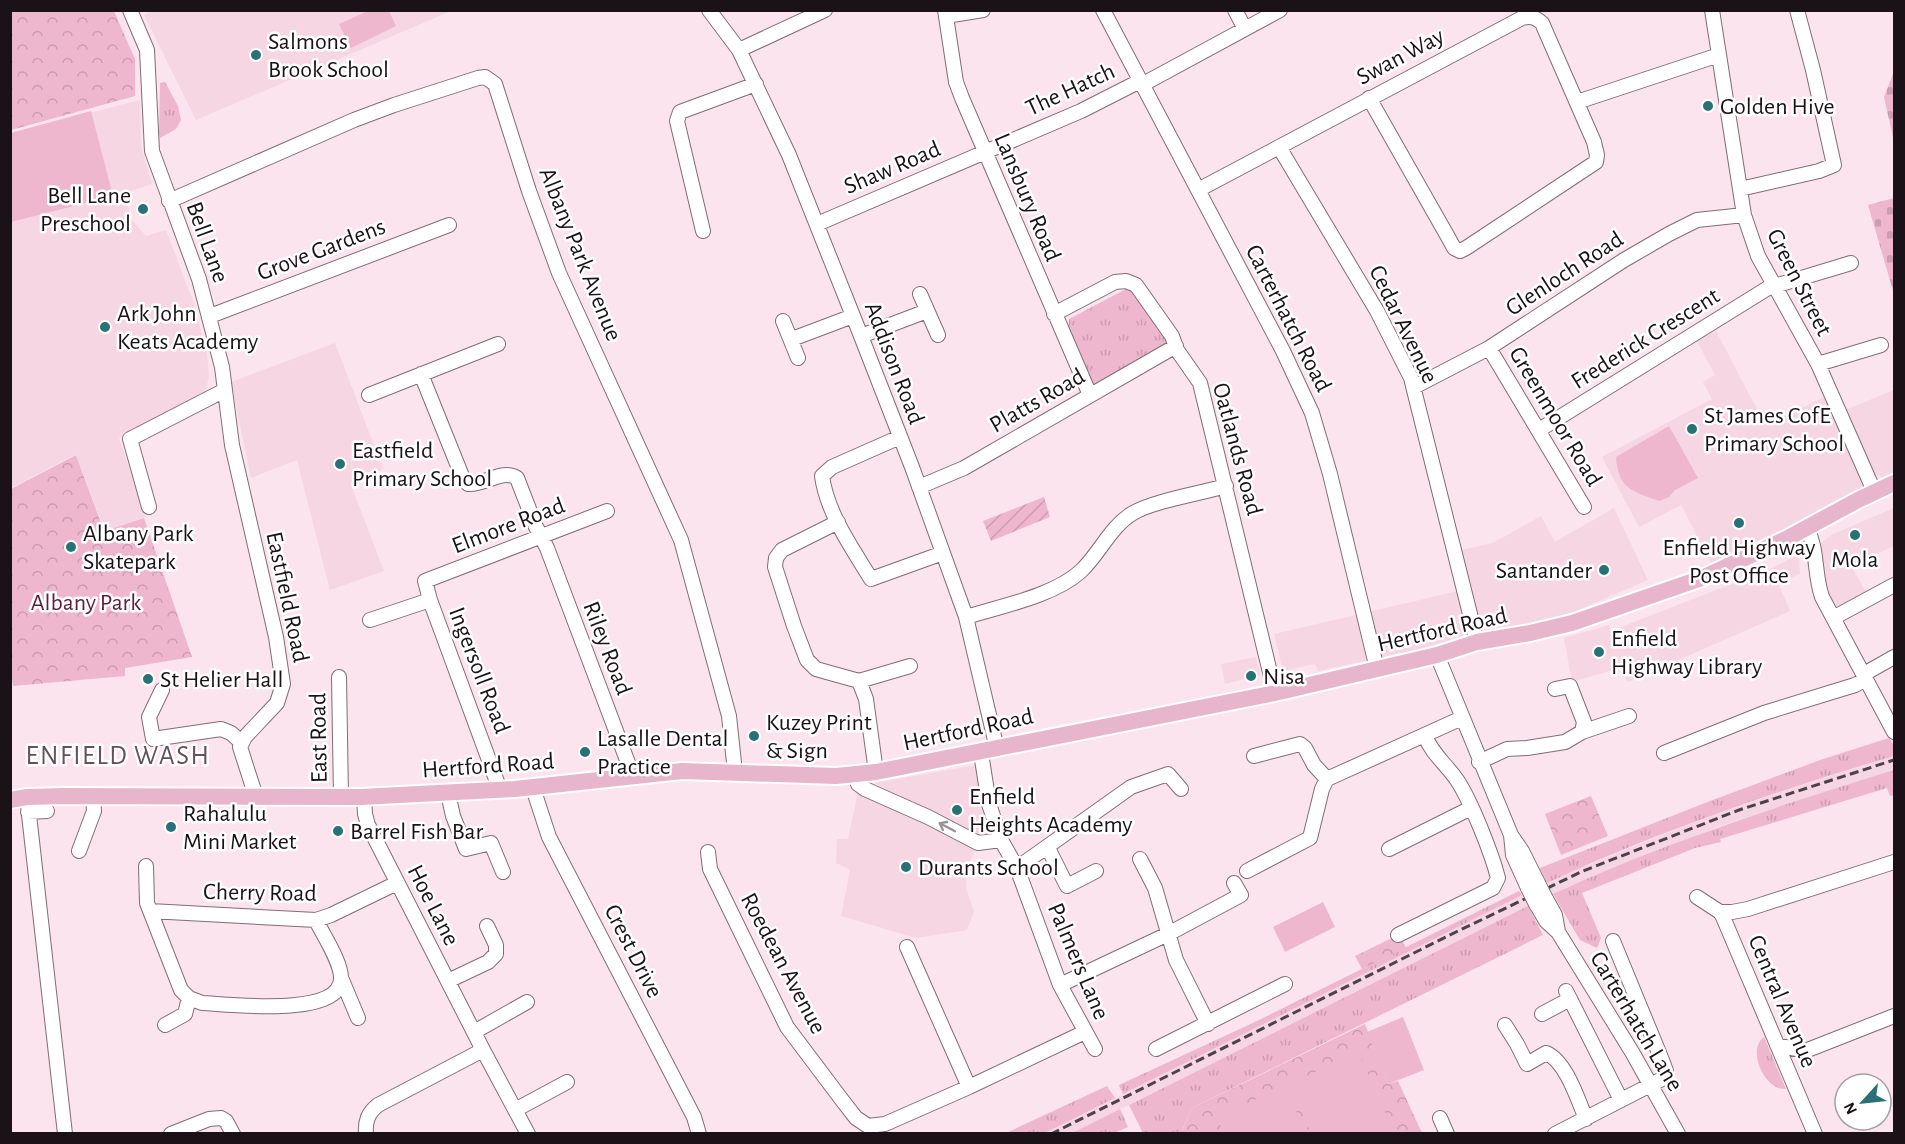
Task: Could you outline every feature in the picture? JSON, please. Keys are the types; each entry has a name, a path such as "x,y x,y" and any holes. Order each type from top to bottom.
{"main road":[{"name":"Hertford Road","path":"22,803 93,796 341,797 448,793 533,788 682,771 855,775 876,772 1275,693 1437,655 1477,642 1530,633 1600,614 1702,578 1894,483"}],"street":[{"name":"Bell Lane","path":"130,10 147,50 150,140 154,162 199,279 222,367 225,390"},
{"name":"Addison Road","path":"709,10 739,50 789,155 919,487 966,617 989,751"},
{"path":"739,50 825,10"},
{"path":"945,13 982,10"},
{"name":"Carterhatch Road","path":"1103,10 1283,351 1312,413 1330,474 1377,669"},
{"path":"1235,10 1245,29"},
{"name":"The Hatch","path":"985,152 1081,111 1140,81 1147,82 1280,10"},
{"name":"Green Street","path":"1712,10 1744,215 1758,256 1818,364 1875,491"},
{"path":"1740,189 1819,171 1834,165 1797,10"},
{"name":"Lansbury Road","path":"945,13 956,82 1090,395"},
{"name":"Swan Way","path":"1198,190 1369,98 1522,18 1530,16 1542,23 1593,142 1597,155 1596,162 1460,251 1454,248 1369,98"},
{"path":"1577,102 1719,55"},
{"name":"Albany Park Avenue","path":"170,201 394,105 478,78 485,77 495,84 529,191 559,273 681,540 729,716 735,772"},
{"path":"703,231 677,121 680,112 756,84"},
{"name":"Cedar Avenue","path":"1279,147 1377,311 1414,387 1477,642"},
{"name":"Shaw Road","path":"817,224 985,152"},
{"name":"Glenloch Road","path":"1414,387 1489,348 1624,260 1669,234 1697,220 1744,215"},
{"name":"Grove Gardens","path":"210,316 449,225"},
{"name":"Frederick Crescent","path":"1539,430 1768,288 1851,263"},
{"name":"Oatlands Road","path":"1054,314 1115,282 1126,281 1136,285 1172,336 1200,383 1275,693"},
{"path":"920,294 938,335"},
{"path":"861,336 927,311"},
{"path":"792,339 853,316"},
{"path":"783,321 798,358"},
{"path":"369,395 498,344"},
{"path":"1818,364 1881,345"},
{"name":"Platts Road","path":"919,487 964,468 1176,346"},
{"name":"Greenmoor Road","path":"1489,348 1584,507"},
{"name":"Riley Road","path":"421,374 462,476 468,484 475,485 505,474 518,478 633,776"},
{"path":"149,507 130,440 225,390"},
{"name":"Eastfield Road","path":"225,390 232,445 276,638 283,684 277,703 242,743"},
{"path":"900,437 832,467 822,476 824,493 871,579 943,553"},
{"path":"966,617 1060,585 1085,567 1111,531 1133,513 1148,506 1226,486"},
{"name":"Elmore Road","path":"425,581 607,511"},
{"path":"838,522 782,550 776,558 775,567 807,660 816,669 859,681 910,666"},
{"path":"1807,528 1813,539 1819,588 1894,732"},
{"name":"Ingersoll Road","path":"425,581 500,790"},
{"path":"1833,618 1894,585"},
{"name":"Ingersoll Road","path":"370,620 430,600"},
{"name":"Carterhatch Lane","path":"1437,655 1479,762 1511,835 1513,855 1533,886 1541,902 1546,921 1558,932 1678,1134"},
{"path":"1664,753 1764,713 1855,685 1894,657"},
{"name":"East Road","path":"339,677 341,797"},
{"path":"859,681 866,699 876,772"},
{"path":"1555,689 1570,686 1584,723 1582,732"},
{"path":"162,690 149,717 153,739 220,729 231,733 242,743 241,753 256,797"},
{"path":"1479,762 1507,749 1565,742 1582,732 1629,716"},
{"path":"1247,871 1314,840 1322,789 1328,779 1462,718"},
{"path":"1398,935 1493,888 1498,878 1471,808 1457,781 1434,754 1425,736"},
{"path":"1254,756 1300,744 1305,748 1314,765 1328,779"},
{"name":"Palmers Lane","path":"989,751 989,804 1001,840 1017,868 1060,986 1095,1049"},
{"path":"1017,868 1131,787 1168,774 1180,789"},
{"path":"855,775 858,784 865,789 928,817 978,843 1001,840"},
{"name":"Crest Drive","path":"533,788 549,837 694,1117 699,1134"},
{"path":"448,793 453,816 466,849 490,843 503,872"},
{"path":"79,851 94,812 93,796"},
{"name":"Hoe Lane","path":"364,796 368,825 528,1134"},
{"path":"46,811 22,803 65,1134"},
{"path":"1389,849 1471,808"},
{"path":"1048,848 1067,886 1096,871"},
{"name":"Roedean Avenue","path":"708,852 710,869 787,1027 856,1118 867,1126 885,1124 1085,1032"},
{"path":"1140,859 1155,888 1176,960 1208,1024"},
{"path":"1697,897 1720,912 1732,912 1748,909 1894,862"},
{"path":"146,866 147,903 181,990 189,998 202,1003 288,1007 305,1005 332,996 338,992 342,980"},
{"name":"Cherry Road","path":"150,911 316,920 331,915 397,882"},
{"path":"1060,986 1168,934 1241,895 1234,883"},
{"path":"1730,934 1748,909"},
{"name":"Central Avenue","path":"1720,912 1815,1134"},
{"path":"316,920 339,967 358,1018"},
{"path":"448,981 488,962 496,954 496,945 487,926"},
{"path":"1555,1134 1664,1078 1666,1071 1613,940"},
{"path":"907,947 969,1087"},
{"path":"1156,1049 1285,984"},
{"name":"Carterhatch Lane","path":"1542,1014 1568,995 1621,1100"},
{"path":"165,1024 185,1014 189,998"},
{"path":"474,1032 527,1002"},
{"path":"1790,1076 1800,1057 1806,1051 1894,1016"},
{"path":"1505,1024 1517,1044 1524,1069 1546,1053 1555,1057 1564,1070 1586,1119"},
{"path":"1777,1045 1791,1050 1806,1051"},
{"path":"366,1134 365,1124 370,1112 378,1105 483,1050"},
{"path":"514,1110 567,1082"},
{"path":"171,1134 209,1119 221,1118 226,1121 233,1134"},
{"path":"1440,1118 1447,1134"}],"shaded area":[{"name":"Salmons Brook School","path":"153,10 451,11 196,120 144,15"},
{"name":"Ark John Keats Academy","path":"140,100 141,146 152,184 126,193 128,207 132,220 146,236 166,230 193,301 207,353 209,377 204,397 119,438 145,517 111,529 102,524 76,454 11,488 11,133"},
{"path":"1716,331 1759,413 1763,411 1769,423 1825,397 1863,487 1862,490 1820,514 1712,565 1681,505 1639,527 1602,457 1712,399 1703,382 1715,375 1697,341"},
{"name":"Eastfield Primary School","path":"335,343 383,469 350,483 384,571 330,590 297,460 251,478 231,382"},
{"path":"1894,390 1894,476 1882,478 1872,471 1845,410"},
{"path":"1614,508 1648,580 1560,618 1516,627 1493,626 1425,648 1318,671 1315,664 1283,671 1274,634 1471,588 1461,550 1493,543 1541,516 1555,542"},
{"path":"1894,508 1894,546 1851,566 1868,595 1837,611 1824,583 1819,545 1831,535"},
{"path":"1794,557 1799,558 1800,574 1778,583 1790,611 1628,682 1619,668 1572,682 1564,638 1609,625 1611,631 1770,569"},
{"path":"1256,657 1260,675 1225,684 1221,664"},
{"path":"1894,756 1894,770 1720,826 1570,886 1072,1133 1044,1134 1566,874 1699,820"},
{"name":"Enfield Heights Academy","path":"977,765 994,837 985,839 874,783"},
{"name":"Durants School","path":"858,792 977,842 967,871 966,888 974,912 967,930 916,938 841,916 850,870 836,863 837,839 848,839"}],"green space":[{"path":"11,10 114,11 135,59 135,96 11,130"},
{"path":"368,11 389,11 396,26 351,48 339,24"},
{"path":"1894,71 1894,142 1884,97"},
{"path":"165,82 178,106 181,120 176,129 160,138 160,83"},
{"path":"91,111 113,196 11,222 11,133"},
{"path":"1894,198 1894,294 1868,205"},
{"path":"1126,289 1134,291 1169,341 1168,346 1100,386 1092,383 1076,351 1070,335 1069,319"},
{"path":"1669,426 1698,478 1659,501 1634,491 1623,482 1617,468 1616,457"},
{"name":"Albany Park","path":"76,455 101,523 111,529 144,518 192,657 125,668 125,676 13,686 10,663 11,489"},
{"path":"1044,497 1050,517 991,541 983,521"},
{"path":"1889,738 1894,746 1894,756 1718,813 1632,846 1547,883 1540,868 1820,760"},
{"path":"1894,770 1894,795 1890,796 1887,788 1720,839 1721,842 1695,848 1582,893 1601,938 1597,948 1580,940 1553,894 1679,842"},
{"path":"1591,796 1608,836 1561,855 1545,814"},
{"path":"1519,891 1522,895 1123,1094 1119,1085 1257,1021"},
{"path":"1323,902 1335,927 1285,952 1273,927"},
{"path":"1528,906 1543,935 1194,1107 1181,1133 1143,1133 1129,1105"},
{"path":"1394,937 1401,938 1406,948 1362,969 1355,956"},
{"path":"1403,1017 1424,1070 1388,1084 1367,1032"},
{"path":"1365,1024 1388,1084 1398,1081 1422,1133 1181,1134 1194,1107"},
{"path":"1764,1037 1786,1089 1771,1084 1760,1069 1757,1051"},
{"path":"1359,1053 1394,1133 1311,1133 1289,1084"},
{"path":"1107,1086 1115,1098 1049,1131 1006,1133"},
{"path":"1286,1087 1306,1133 1224,1133 1216,1116"},
{"path":"1120,1109 1128,1127 1114,1133 1072,1133"}],"railway":[{"path":"1051,1134 1583,871 1739,810 1894,760"}],"place":[{"name":"Salmons Brook School","path":"256,55"},
{"name":"Golden Hive","path":"1708,106"},
{"name":"Bell Lane Preschool","path":"143,209"},
{"name":"Ark John Keats Academy","path":"105,327"},
{"name":"St James CofE Primary School","path":"1692,429"},
{"name":"Eastfield Primary School","path":"340,464"},
{"name":"Enfield Highway Post Office","path":"1739,523"},
{"name":"Mola","path":"1855,535"},
{"name":"Albany Park Skatepark","path":"71,547"},
{"name":"Santander","path":"1604,570"},
{"name":"Enfield Highway Library","path":"1599,652"},
{"name":"Nisa","path":"1251,676"},
{"name":"St Helier Hall","path":"148,679"},
{"name":"Kuzey Print & Sign","path":"754,736"},
{"name":"Lasalle Dental Practice","path":"585,752"},
{"name":"Enfield Heights Academy","path":"957,810"},
{"name":"Rahalulu Mini Market","path":"171,827"},
{"name":"Barrel Fish Bar","path":"338,831"},
{"name":"Durants School","path":"906,867"}],"district":[{"name":"ENFIELD WASH","path":"118,755"}]}
